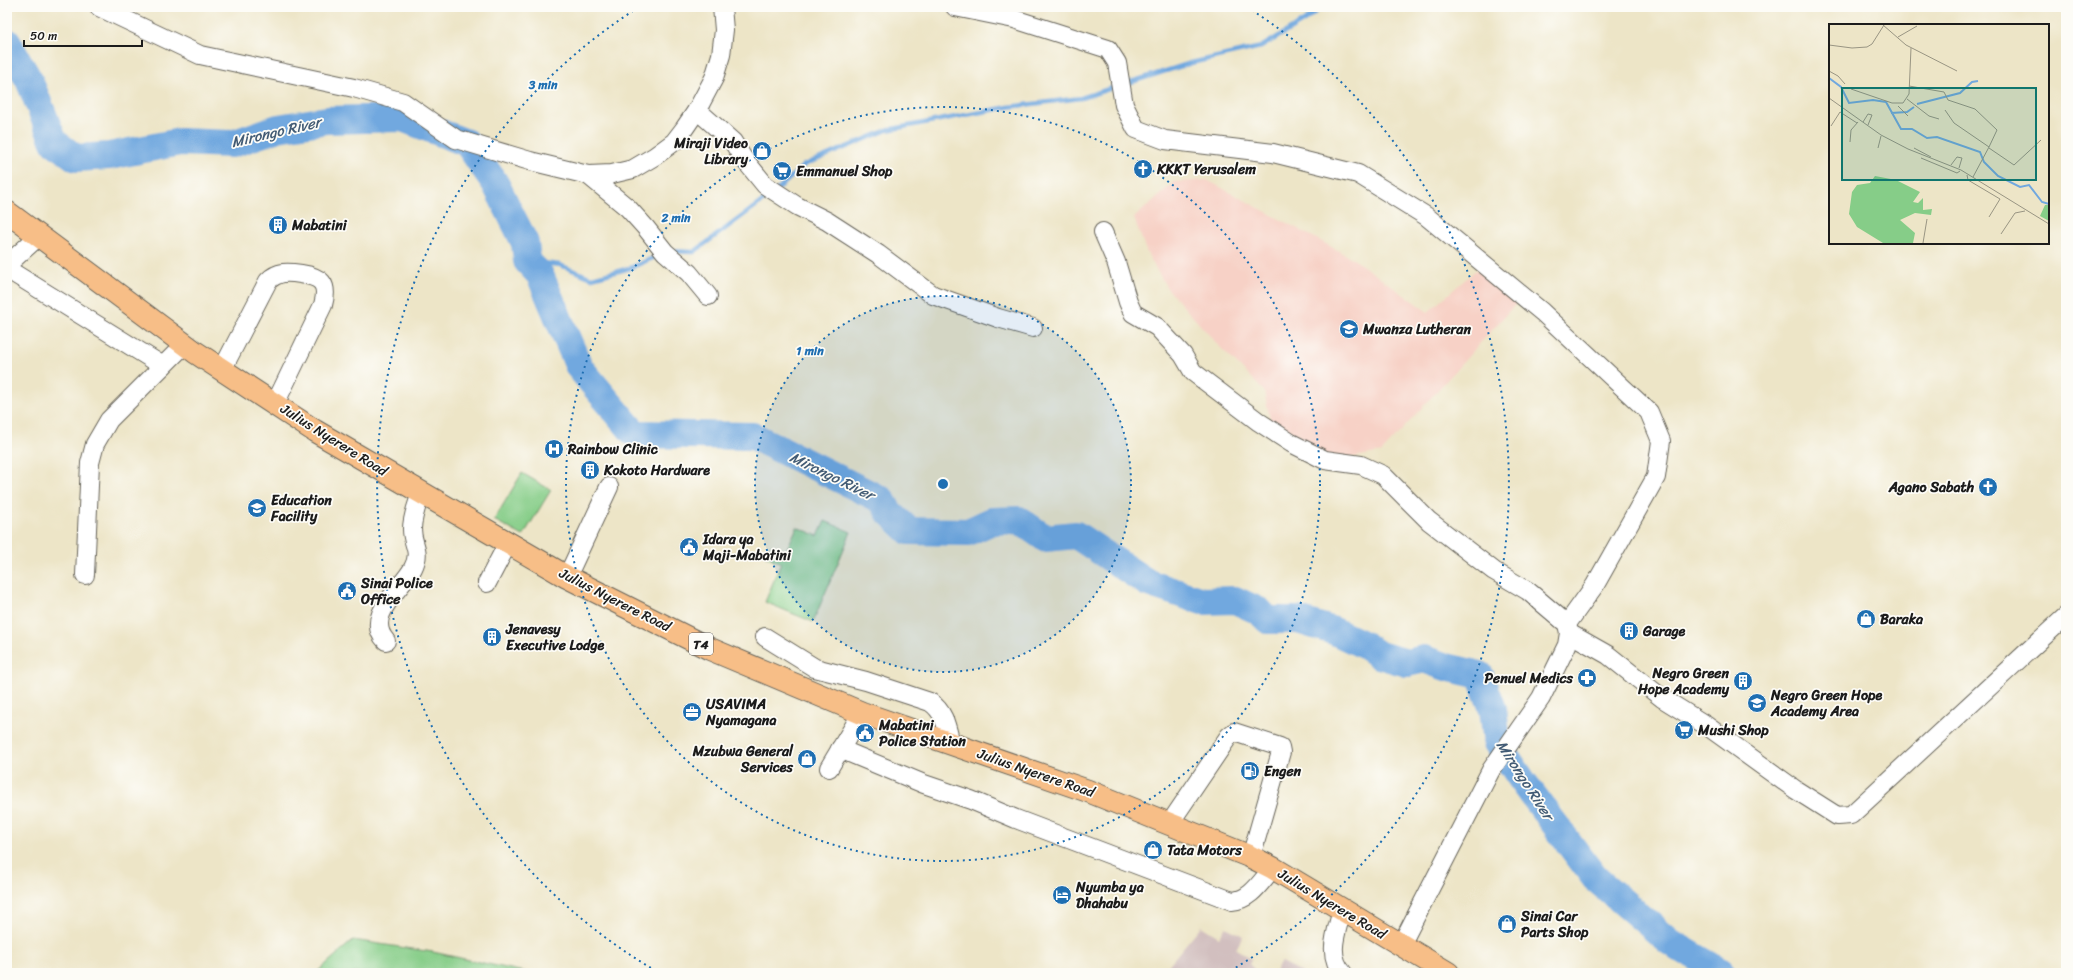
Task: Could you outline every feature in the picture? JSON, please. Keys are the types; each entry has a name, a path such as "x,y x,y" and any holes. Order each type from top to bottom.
{"highway":[{"name":"Julius Nyerere Road","path":"7,212 185,344 315,432 567,577 710,648 862,713 1088,791 1251,856 1448,973"}],"street":[{"path":"99,7 200,55 354,88 403,102 456,139 530,161 588,175 612,174 633,169 655,156 674,142 697,110 714,78 721,55 724,30 722,7"},
{"path":"955,7 1014,19 1108,49 1117,63 1124,105 1136,129 1165,140 1273,153 1358,174 1426,216 1542,312 1649,412 1661,441 1656,477 1595,585 1568,628 1567,645 1541,698 1491,770 1401,945"},
{"path":"697,110 733,142 743,158 765,186 797,206 827,221 878,254 932,295 991,316 1032,328"},
{"path":"588,175 628,208 665,252 689,274 708,296"},
{"path":"1103,232 1116,262 1128,302 1133,312 1157,327 1182,355 1194,372 1259,422 1291,443 1325,460 1361,465 1383,475 1429,521 1494,571 1528,591 1568,628 1608,654 1662,698 1707,726 1796,790 1837,816 1845,817 1851,815 2066,616"},
{"path":"7,265 40,236"},
{"path":"7,269 163,366"},
{"path":"222,370 268,281 274,276 289,272 313,276 320,279 325,290 323,305 275,404"},
{"path":"85,575 90,463 94,444 109,420 185,344"},
{"path":"567,577 609,487"},
{"path":"386,641 381,636 379,619 385,607 413,569 418,557 418,550 413,538 412,529 414,513 421,493"},
{"path":"487,583 508,543"},
{"path":"765,637 816,668 866,681 930,702 938,707 943,715 951,744"},
{"path":"829,768 862,713"},
{"path":"1170,824 1229,736 1234,732 1280,747 1282,752 1251,856"},
{"path":"840,749 924,784 971,800 1016,819 1232,901 1247,897 1273,868"},
{"path":"1340,972 1332,952 1342,910"}],"shaded area":[{"name":"Mwanza Lutheran","path":"1207,180 1352,258 1428,312 1476,270 1520,299 1382,452 1332,461 1270,420 1264,391 1219,346 1167,288 1147,253 1134,218 1174,182"},
{"path":"1201,926 1219,937 1226,927 1243,936 1236,949 1252,959 1249,964 1257,972 1162,973"},
{"path":"1281,962 1303,973 1274,973"}],"green space":[{"path":"522,473 551,490 523,536 494,520"},
{"path":"825,521 851,532 813,622 765,602 781,563 766,556 771,545 786,551 797,527 818,536"},
{"path":"353,940 433,952 529,973 316,973"}],"waterway":[{"path":"1125,84 1191,63 1261,47 1304,21 1322,7"},
{"name":"Mirongo River","path":"7,42 29,80 54,142 76,158 109,156 180,142 232,144 278,128 327,120 402,118 467,143 495,183 525,243 527,261 540,275 579,367 635,434 753,436 882,500 889,512 909,531 968,532 992,521 1019,520 1045,538 1076,535 1148,583 1202,601 1235,600 1259,611 1268,620 1298,620 1334,631 1364,645 1379,655 1407,663 1424,659 1446,667 1480,675 1493,709 1497,743 1524,783 1595,878 1670,942 1723,973"},
{"path":"778,189 804,165 887,130 1008,107 1081,98 1118,86"},
{"path":"671,251 694,252 772,194"},
{"path":"527,261 560,265 592,278 630,268 662,254"}],"place":[{"name":"Miraji Video Library","path":"762,151"},
{"name":"KKKT Yerusalem","path":"1143,169"},
{"name":"Emmanuel Shop","path":"782,171"},
{"name":"Mabatini","path":"278,225"},
{"name":"Mwanza Lutheran","path":"1349,329"},
{"name":"Rainbow Clinic","path":"554,449"},
{"name":"Kokoto Hardware","path":"590,470"},
{"name":"Agano Sabath","path":"1988,487"},
{"name":"Education Facility","path":"257,508"},
{"name":"Idara ya Maji-Mabatini","path":"689,547"},
{"name":"Sinai Police Office","path":"347,591"},
{"name":"Baraka","path":"1866,619"},
{"name":"Garage","path":"1629,631"},
{"name":"Jenavesy Executive Lodge","path":"492,637"},
{"name":"Penuel Medics","path":"1587,678"},
{"name":"Negro Green Hope Academy","path":"1743,681"},
{"name":"Negro Green Hope Academy Area","path":"1757,703"},
{"name":"USAVIMA Nyamagana","path":"692,712"},
{"name":"Mushi Shop","path":"1684,730"},
{"name":"Mabatini Police Station","path":"865,733"},
{"name":"Mzubwa General Services","path":"807,759"},
{"name":"Engen","path":"1250,771"},
{"name":"Tata Motors","path":"1153,850"},
{"name":"Nyumba ya Dhahabu","path":"1062,895"},
{"name":"Sinai Car Parts Shop","path":"1507,924"}]}
